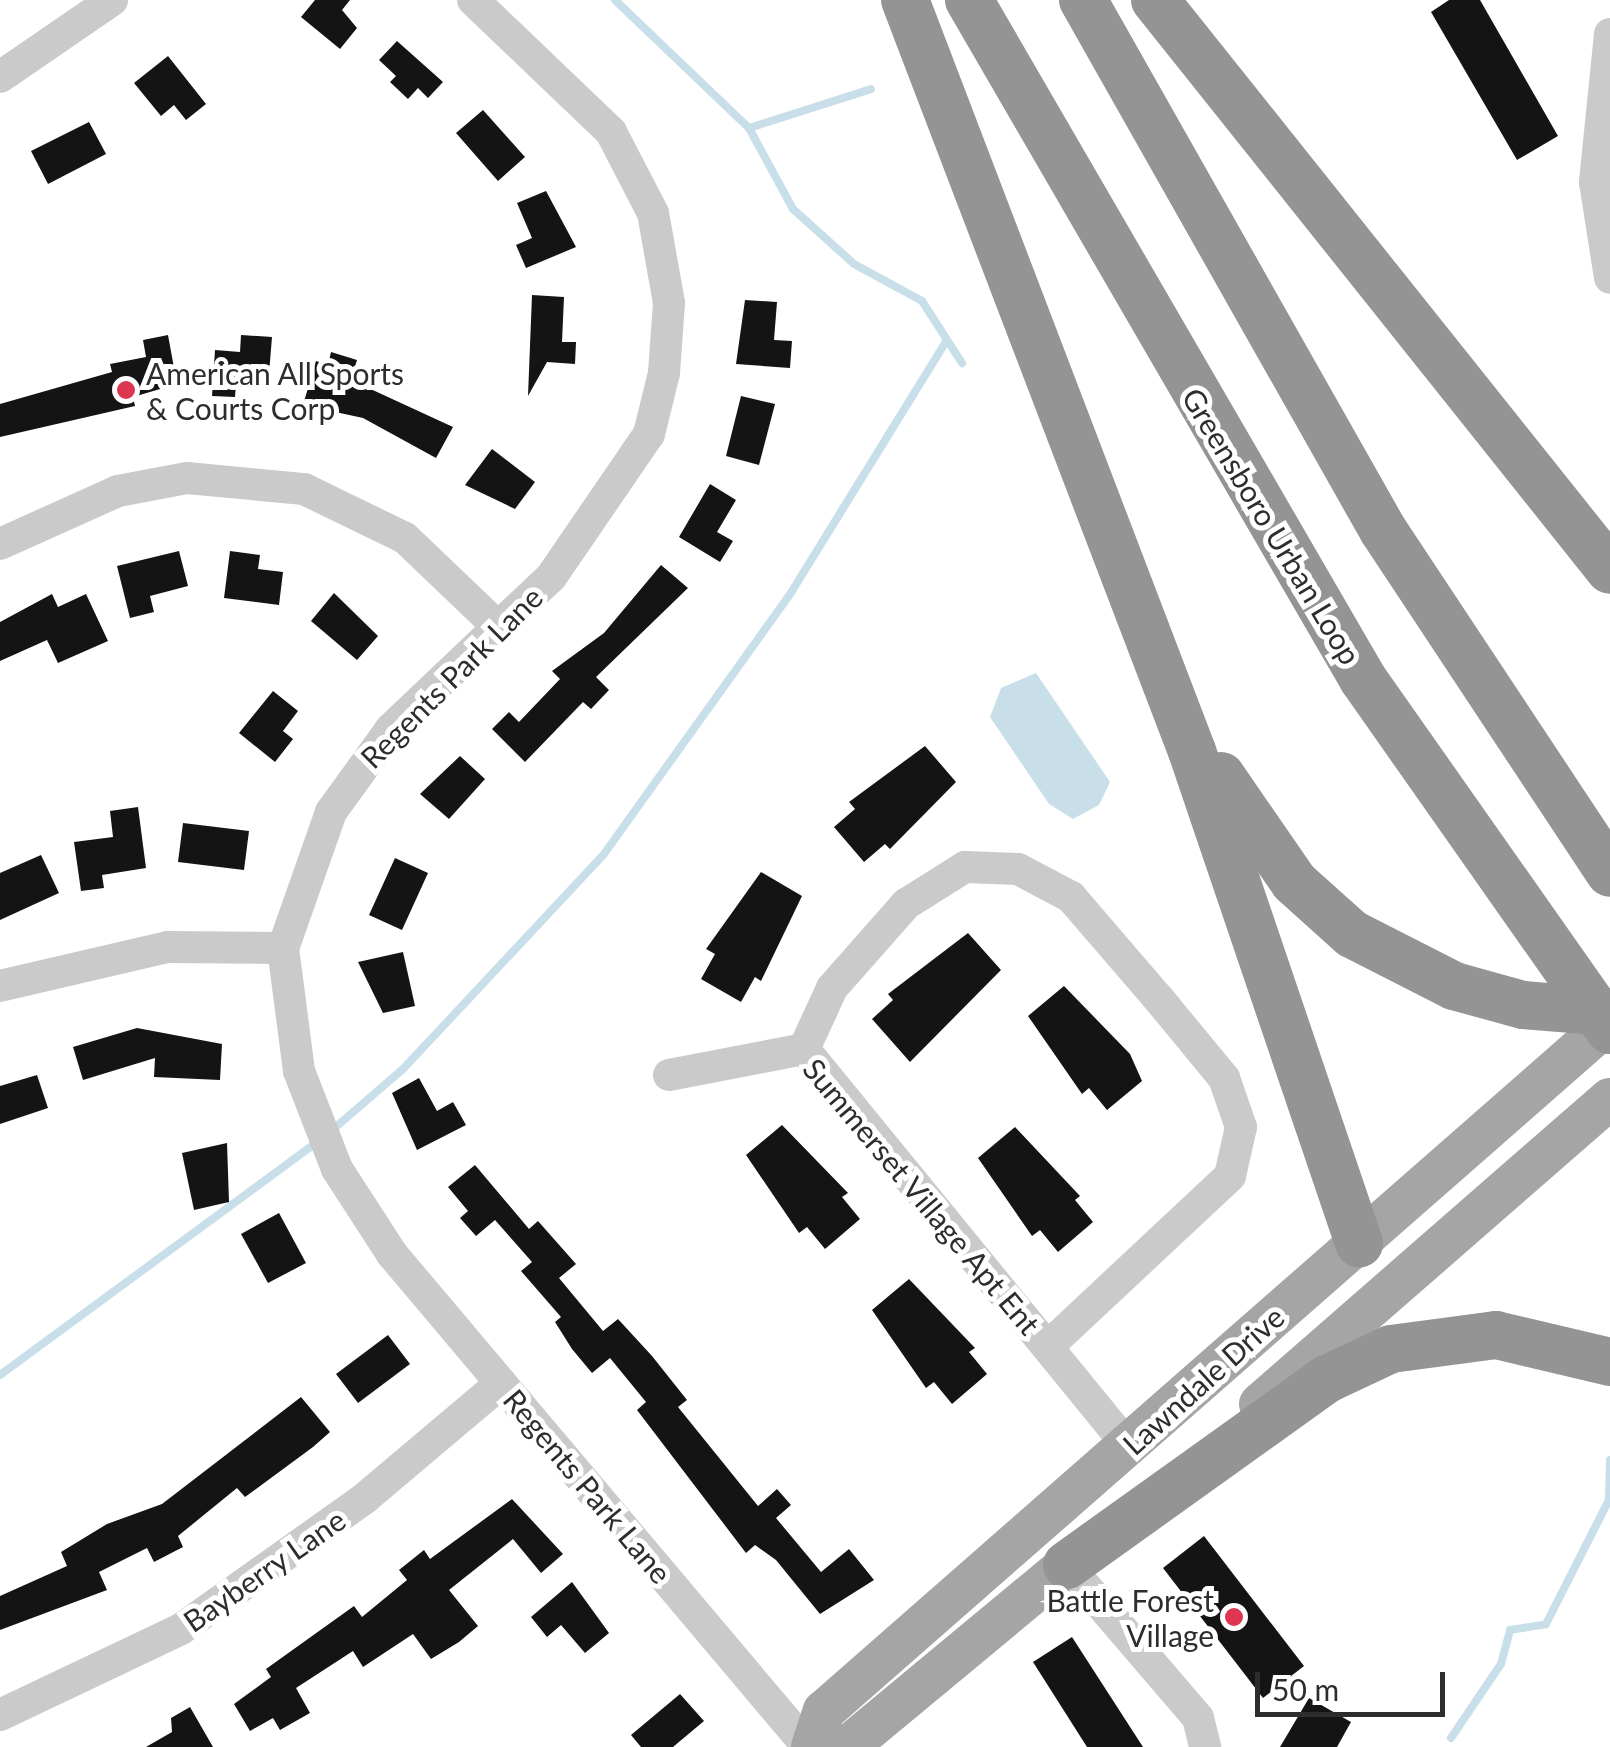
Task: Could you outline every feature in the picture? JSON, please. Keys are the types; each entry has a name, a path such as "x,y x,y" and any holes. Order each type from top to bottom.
{"highway":[{"path":"905,0 1192,751 1358,1243"},
{"name":"Greensboro Urban Loop","path":"969,0 1301,579 1546,947 1610,1030"},
{"path":"1082,0 1383,530 1610,873"},
{"path":"1155,0 1610,570"},
{"path":"1192,751 1224,778 1294,882 1352,934 1454,986 1523,1006 1610,1012"},
{"path":"1067,1565 1327,1380 1392,1349 1496,1335 1610,1362"}],"main road":[{"name":"Lawndale Drive","path":"810,1747 824,1710 1610,1022"},
{"name":"Lawndale Drive","path":"832,1747 851,1744 1067,1565 1610,1099"}],"street":[{"path":"0,78 112,0"},
{"name":"Regents Park Lane","path":"472,0 611,132 653,213 670,303 649,434 551,576 496,625 360,768 316,845 283,948 299,1071 337,1169 392,1254 810,1747"},
{"path":"1610,34 1595,182 1610,278"},
{"path":"0,544 118,491 187,478 304,489 405,538 496,625"},
{"path":"804,1050 832,988 906,904 965,867 1018,870 1072,897 1224,1078 1241,1128 1230,1176 1047,1347"},
{"path":"0,986 168,947 283,948"},
{"name":"Summerset Village Apt Ent","path":"669,1076 804,1050 1128,1446"},
{"name":"Bayberry Lane","path":"0,1715 181,1630 364,1498 500,1382"},
{"path":"1067,1565 1198,1718 1205,1747"}],"water":[{"path":"1036,673 1110,782 1099,805 1073,819 1049,804 990,717 1001,688"}],"building":[{"path":"315,0 350,0 342,10 357,28 340,49 301,17"},
{"path":"1449,0 1480,0 1558,136 1517,160 1431,12"},
{"path":"397,41 443,82 428,98 418,88 408,99 390,82 396,76 379,60"},
{"path":"168,56 206,104 186,120 174,105 161,116 134,83"},
{"path":"483,110 525,157 498,181 456,133"},
{"path":"89,122 106,154 48,184 31,151"},
{"path":"546,191 576,247 526,268 516,245 532,238 517,203"},
{"path":"532,295 564,297 562,342 576,342 575,364 547,362 528,396"},
{"path":"745,300 777,302 774,340 792,341 790,368 736,364"},
{"path":"168,335 177,384 133,397 135,406 0,437 0,404 112,372 110,364 146,357 143,340"},
{"path":"241,335 272,337 268,386 236,384 235,397 212,396 215,350 240,352"},
{"path":"331,352 357,360 351,380 453,427 436,458 363,418 303,405 316,361 328,365"},
{"path":"741,396 775,404 759,465 726,456"},
{"path":"492,449 535,482 515,509 465,485"},
{"path":"710,484 736,500 717,532 733,541 720,562 679,537"},
{"path":"179,551 188,586 150,596 154,612 130,618 117,566"},
{"path":"230,551 260,555 258,569 283,572 279,605 224,598"},
{"path":"661,565 688,588 596,677 609,690 591,709 583,702 525,762 492,729 509,712 519,722 560,679 552,671 604,633"},
{"path":"334,593 378,636 357,660 311,621"},
{"path":"52,594 58,607 86,594 108,641 58,663 47,640 0,661 0,622"},
{"path":"273,691 298,711 283,731 293,739 275,762 239,733"},
{"path":"925,746 956,782 890,849 885,844 864,862 834,827 855,809 849,802"},
{"path":"460,756 485,779 449,819 420,794"},
{"path":"138,807 146,868 102,875 104,888 81,891 74,842 113,837 110,811"},
{"path":"183,823 249,831 244,870 178,862"},
{"path":"41,855 59,893 0,920 0,873"},
{"path":"395,858 428,873 402,930 369,915"},
{"path":"761,872 802,896 761,981 755,977 741,1002 701,979 715,954 706,949"},
{"path":"968,933 1001,970 910,1062 872,1019 893,1000 888,994"},
{"path":"403,952 415,1006 383,1013 358,962"},
{"path":"1064,986 1130,1054 1142,1081 1107,1110 1089,1088 1082,1094 1028,1016"},
{"path":"137,1028 222,1044 220,1080 154,1077 155,1058 83,1080 73,1047"},
{"path":"37,1075 48,1108 0,1124 0,1086"},
{"path":"419,1078 437,1111 453,1102 466,1125 417,1150 392,1093"},
{"path":"782,1125 848,1193 842,1197 860,1219 825,1249 807,1227 799,1233 746,1155"},
{"path":"1015,1127 1080,1196 1075,1200 1093,1222 1058,1252 1040,1230 1032,1236 978,1158"},
{"path":"227,1143 229,1202 194,1210 182,1153"},
{"path":"475,1165 529,1229 538,1221 576,1264 559,1278 603,1331 618,1319 652,1356 687,1400 678,1407 758,1506 777,1489 791,1505 776,1518 821,1572 849,1549 874,1580 820,1614 776,1560 755,1545 746,1553 637,1410 646,1402 610,1358 592,1373 572,1349 555,1322 561,1317 521,1271 532,1262 495,1220 476,1236 460,1218 468,1211 448,1187"},
{"path":"279,1213 306,1263 268,1283 241,1234"},
{"path":"909,1279 975,1348 969,1352 987,1374 952,1404 934,1382 926,1388 872,1310"},
{"path":"388,1335 410,1364 358,1403 336,1374"},
{"path":"301,1397 330,1432 313,1447 245,1497 237,1488 178,1536 183,1547 154,1562 147,1548 99,1572 107,1590 0,1630 0,1596 67,1566 61,1552 107,1524 162,1504"},
{"path":"512,1499 563,1554 541,1573 513,1539 449,1590 478,1626 459,1642 431,1659 413,1634 363,1667 353,1651 296,1688 310,1713 280,1730 273,1718 250,1731 234,1704 271,1677 266,1669 354,1606 362,1617 407,1580 399,1570 424,1550 430,1559"},
{"name":"Battle Forest Village","path":"1204,1536 1304,1666 1263,1698 1163,1568"},
{"path":"572,1582 609,1633 585,1653 561,1625 547,1637 531,1617"},
{"name":"Battle Forest Village","path":"1072,1637 1143,1747 1087,1747 1033,1662"},
{"path":"680,1694 704,1721 673,1747 641,1747 631,1735"},
{"path":"1309,1698 1351,1722 1337,1747 1280,1747"},
{"path":"190,1707 213,1747 146,1747 172,1732 171,1718"}],"waterway":[{"path":"615,0 749,128 793,209 854,264 922,301 962,363"},
{"path":"749,128 871,89"},
{"path":"330,1132 403,1069 604,854 792,591 946,342"},
{"path":"0,1375 319,1141"},
{"path":"1451,1738 1501,1664 1510,1630 1546,1624 1609,1500 1610,1460"}],"place":[{"name":"American All Sports & Courts Corp","path":"126,390"},
{"name":"Battle Forest Village","path":"1234,1617"}]}
